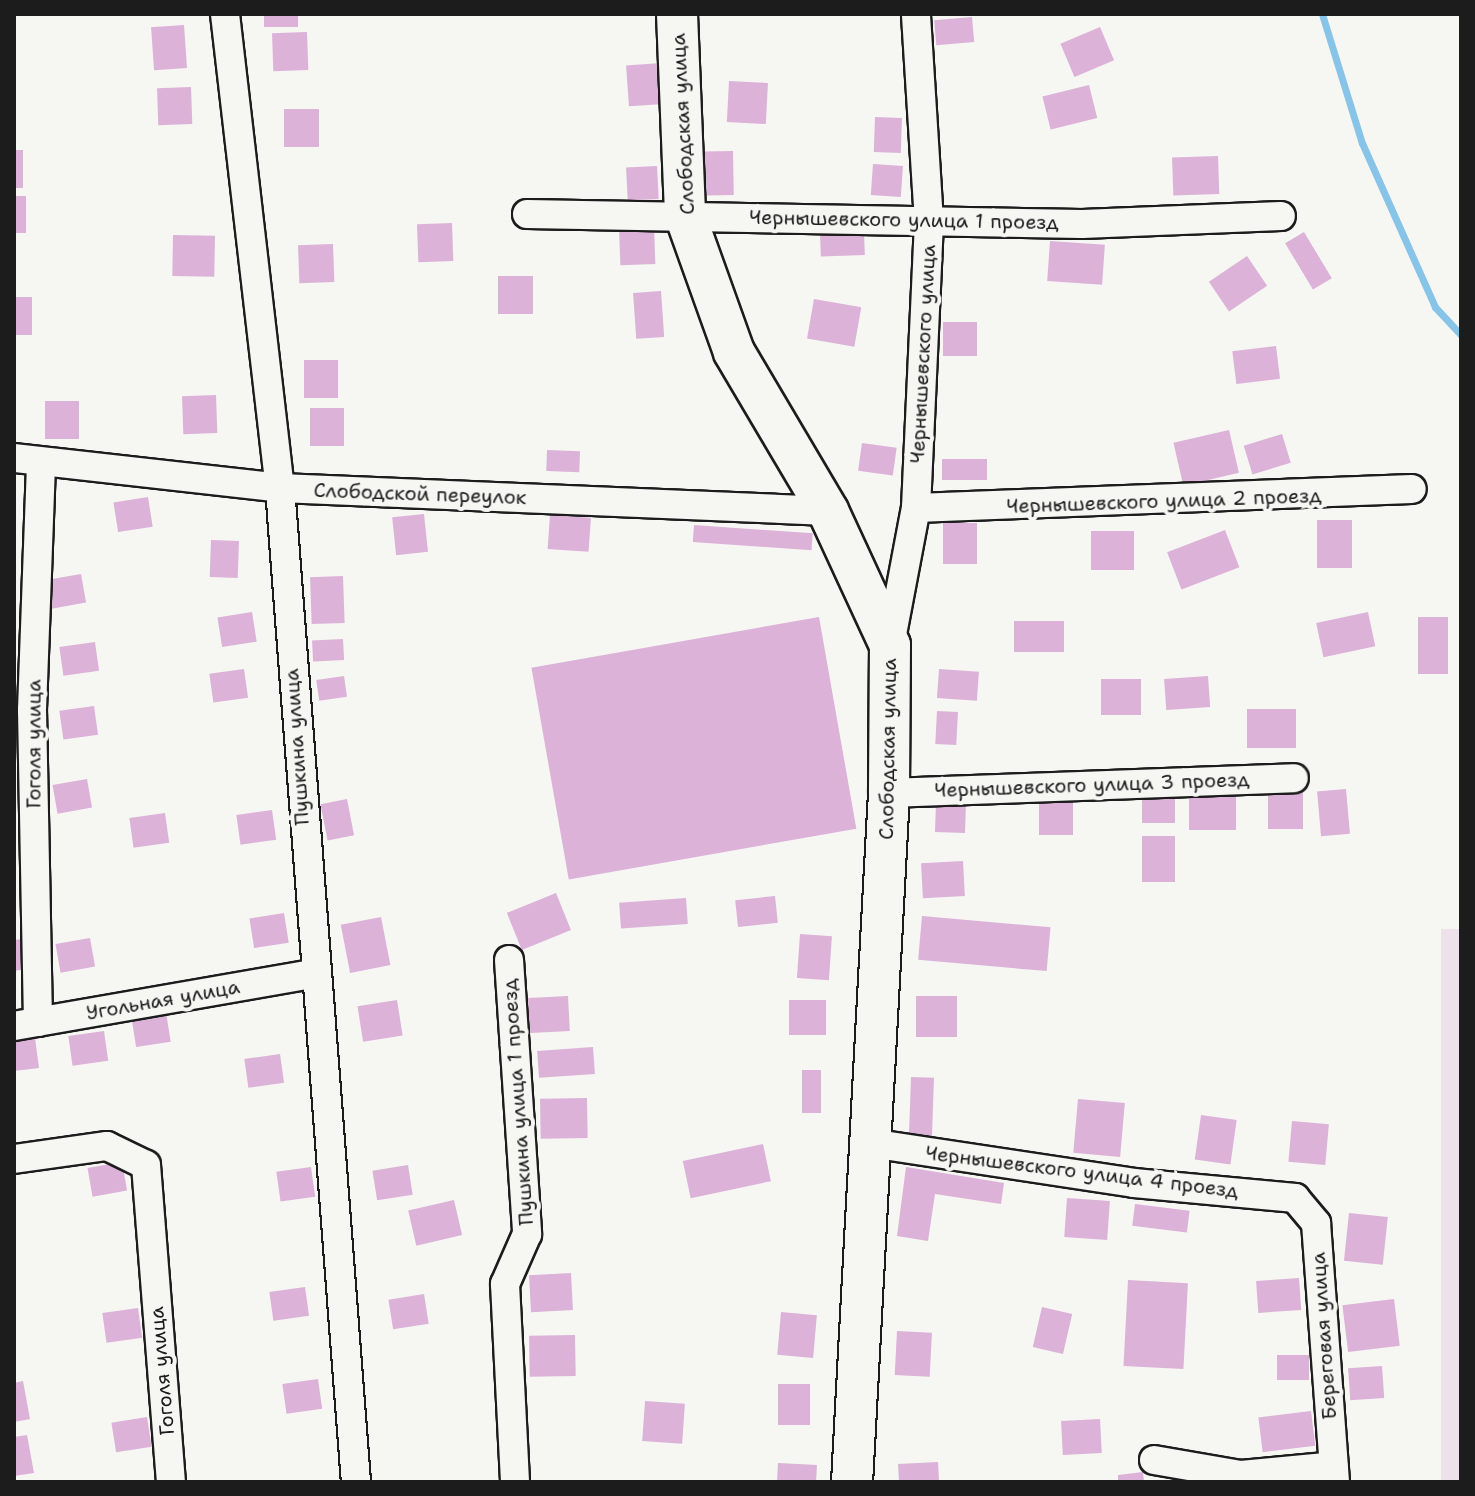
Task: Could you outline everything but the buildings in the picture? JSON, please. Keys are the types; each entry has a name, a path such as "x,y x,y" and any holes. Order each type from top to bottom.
{"street":[{"name":"Пушкина улица","path":"225,14 280,488 313,974 345,1267 356,1482"},
{"name":"Слободская улица","path":"677,14 685,215 734,352 828,511 890,645 889,793 852,1482"},
{"name":"Чернышевского улица","path":"890,645 916,508 929,222 916,14"},
{"name":"Чернышевского улица 1 проезд","path":"527,214 929,222 1281,216"},
{"name":"Слободской переулок","path":"14,458 41,465 280,488 828,511"},
{"name":"Гоголя улица","path":"26,1024 32,710 41,465"},
{"name":"Чернышевского улица 2 проезд","path":"916,508 1412,489"},
{"name":"Чернышевского улица 3 проезд","path":"889,793 1294,778"},
{"name":"Пушкина улица 1 проезд","path":"507,1481 505,1284 527,1234 509,960"},
{"name":"Угольная улица","path":"26,1024 313,974"},
{"name":"Чернышевского улица 4 проезд","path":"870,1143 1134,1183 1295,1198"},
{"name":"Гоголя улица","path":"14,1159 107,1146 146,1165 171,1482"},
{"name":"Береговая улица","path":"1295,1198 1316,1223 1334,1474"},
{"path":"1154,1460 1241,1475 1334,1474"}],"shaded area":[{"path":"1441,929 1461,929 1461,1482 1441,1482"}],"waterway":[{"path":"1322,14 1362,143 1435,307 1461,335"}]}
